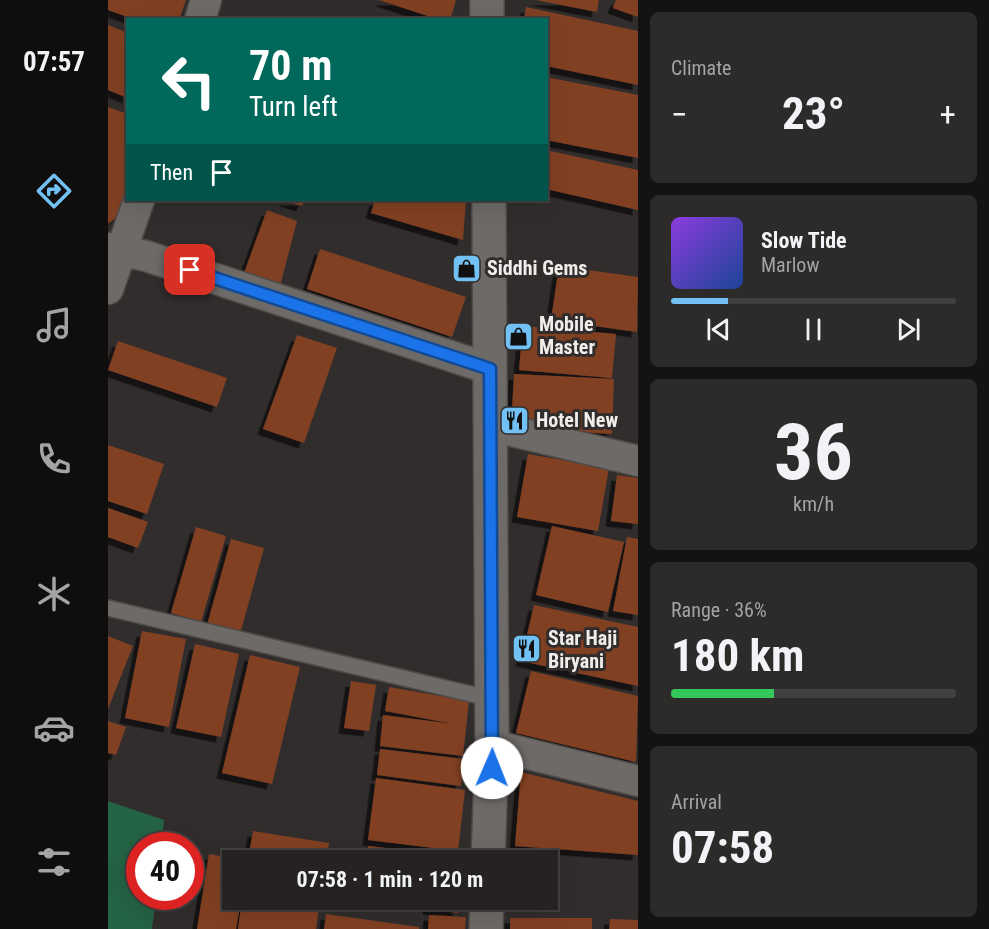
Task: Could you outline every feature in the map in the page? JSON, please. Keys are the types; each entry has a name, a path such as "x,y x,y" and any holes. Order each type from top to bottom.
{"street":[{"path":"201,18 206,0"},
{"path":"487,0 488,18"},
{"path":"108,289 115,249 139,201"},
{"path":"488,850 492,745 489,201"},
{"path":"115,249 298,304 490,369"},
{"path":"490,426 638,461"},
{"path":"492,745 638,781"},
{"path":"486,929 487,910"}],"lane":[{"path":"108,608 492,699"}],"green space":[{"path":"108,801 164,820 163,832 126,832 126,910 154,910 152,929 108,929"}],"building":[{"path":"108,0 186,0 180,18 130,18 108,10"},
{"path":"379,0 456,0 451,18 434,18"},
{"path":"536,0 599,0 597,12"},
{"path":"616,0 638,0 638,17 613,8"},
{"path":"526,7 638,31 638,85 548,66 548,18 524,18"},
{"path":"108,25 126,32 126,97 108,90"},
{"path":"548,77 638,95 638,158 548,140"},
{"path":"108,107 126,113 126,201 121,214 108,224"},
{"path":"548,150 638,170 638,210 548,189"},
{"path":"286,201 304,201 302,206"},
{"path":"375,201 466,201 463,240 371,213"},
{"path":"267,210 297,221 280,286 244,273"},
{"path":"320,249 466,297 452,337 307,289"},
{"path":"559,266 638,277 637,332 551,320"},
{"path":"523,326 616,334 612,378 519,370"},
{"path":"297,335 337,348 304,443 263,429"},
{"path":"118,341 227,378 217,407 108,370"},
{"path":"514,374 614,379 612,434 511,428"},
{"path":"108,445 164,464 147,514 108,501"},
{"path":"528,454 609,468 598,531 517,517"},
{"path":"617,475 638,478 638,524 611,521"},
{"path":"108,508 148,522 138,548 108,537"},
{"path":"552,526 624,542 608,612 536,595"},
{"path":"196,527 226,536 201,622 171,613"},
{"path":"627,537 638,539 638,615 613,611"},
{"path":"231,539 264,548 240,634 207,625"},
{"path":"534,605 638,627 638,686 521,661"},
{"path":"142,631 186,639 169,727 125,718"},
{"path":"108,636 133,646 108,709"},
{"path":"195,644 239,654 221,737 176,728"},
{"path":"250,655 300,667 272,784 222,773"},
{"path":"531,671 638,696 636,762 516,733"},
{"path":"351,681 376,685 369,731 344,728"},
{"path":"389,687 469,701 463,756 380,746 383,715 454,724 385,711"},
{"path":"108,721 126,727 116,755 108,753"},
{"path":"380,749 464,759 461,786 377,775"},
{"path":"521,772 638,801 638,855 515,846"},
{"path":"376,778 465,790 458,850 368,840"},
{"path":"253,831 329,843 328,850 250,850"},
{"path":"368,846 403,850 368,850"},
{"path":"209,854 222,856 222,910 239,910 236,929 197,929 200,910 204,910 204,885"},
{"path":"241,910 319,910 316,929 238,929"},
{"path":"436,910 458,910 458,913"},
{"path":"326,914 419,927 419,929 324,929"},
{"path":"429,915 466,917 465,929 428,929"},
{"path":"510,918 592,918 592,929 510,929"},
{"path":"610,919 638,920 638,929 609,929"}],"place":[{"name":"Siddhi Gems","path":"466,268"},
{"name":"Mobile Master","path":"518,336"},
{"name":"Hotel New","path":"515,420"},
{"name":"Star Haji Biryani","path":"527,649"}],"route":[{"path":"190,270 490,369 492,768"}]}
